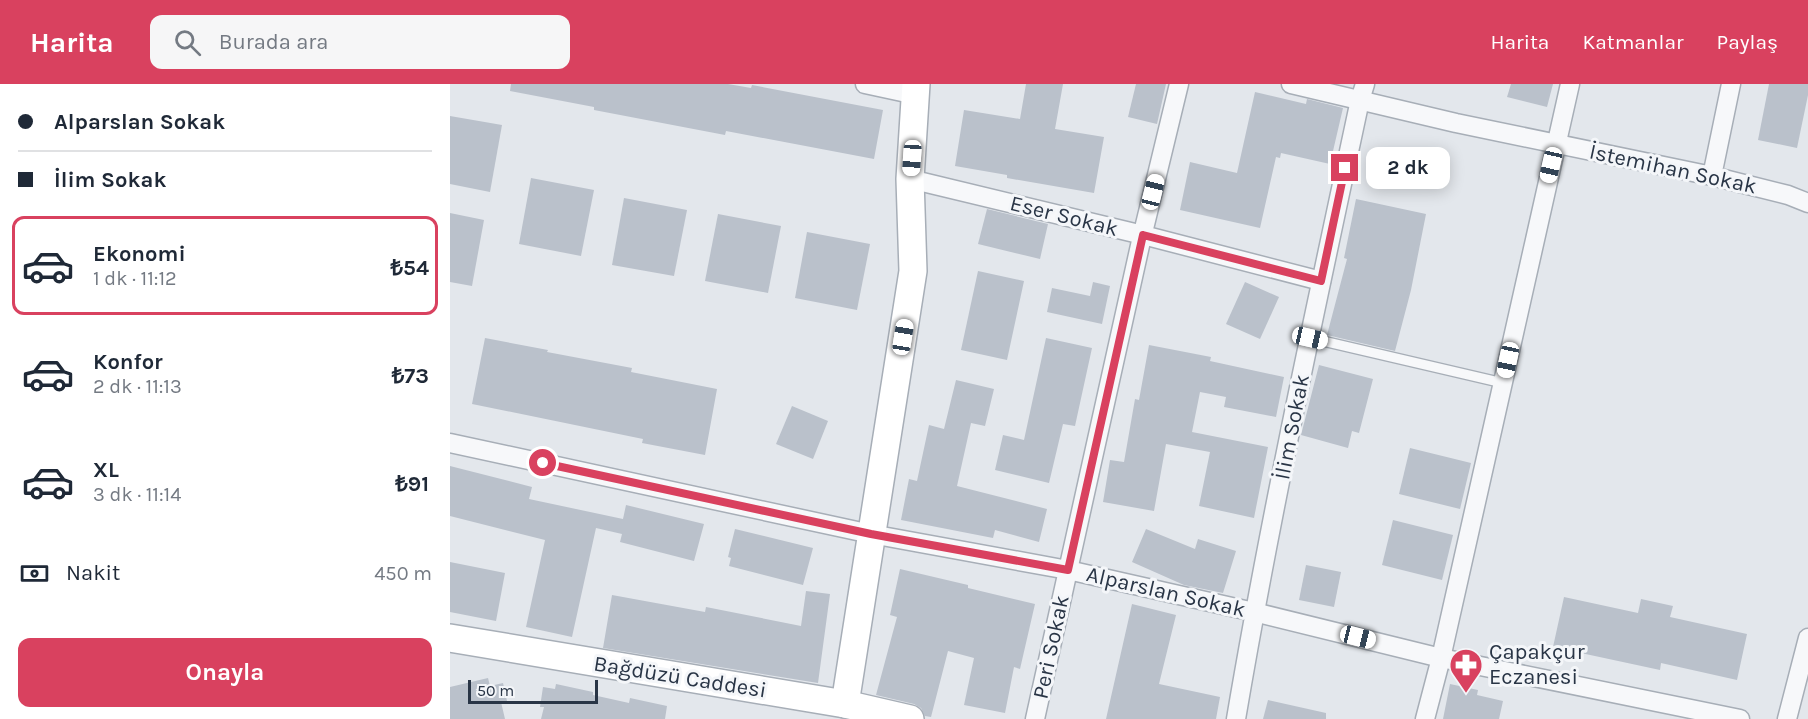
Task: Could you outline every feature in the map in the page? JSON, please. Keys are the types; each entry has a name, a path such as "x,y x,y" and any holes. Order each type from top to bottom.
{"street":[{"path":"844,712 914,271 910,179 916,89 865,84"},
{"name":"Peri Sokak","path":"1035,719 1179,84"},
{"name":"İstemihan Sokak","path":"1291,84 1362,92 1556,144 1712,176 1808,202"},
{"path":"1425,719 1441,658 1570,84"},
{"path":"1712,176 1731,84"},
{"name":"İlim Sokak","path":"1236,719 1254,612 1362,92"},
{"name":"Eser Sokak","path":"910,179 1321,281"},
{"name":"Alparslan Sokak","path":"450,443 871,534 1068,570 1254,612 1441,658 1740,719"},
{"name":"Bağdüzü Caddesi","path":"450,638 844,712 910,719"},
{"path":"1787,719 1808,638"}],"lane":[{"path":"1310,338 1503,383"}],"building":[{"path":"511,84 728,84 751,88 752,85 883,110 874,159 726,131 725,135 594,110 594,107 510,91"},
{"path":"1026,84 1063,84 1055,129 1104,137 1094,193 1007,178 1007,175 955,166 964,110 1020,119"},
{"path":"1136,84 1166,84 1157,124 1128,117"},
{"path":"1511,84 1553,84 1547,107 1507,97"},
{"path":"1769,84 1808,84 1808,95 1797,148 1758,140"},
{"path":"1255,92 1306,104 1307,99 1343,108 1330,164 1281,153 1280,158 1276,157 1260,228 1180,210 1190,162 1237,173"},
{"path":"450,116 502,125 490,192 450,184"},
{"path":"531,178 594,190 581,256 519,244"},
{"path":"624,198 687,210 674,276 612,265"},
{"path":"1356,199 1426,214 1411,290 1395,351 1327,335 1347,259 1344,258"},
{"path":"987,209 1048,224 1040,259 978,244"},
{"path":"450,213 484,220 472,286 450,282"},
{"path":"718,214 781,226 768,293 705,281"},
{"path":"807,232 870,244 857,310 795,298"},
{"path":"978,271 1024,281 1007,360 961,350"},
{"path":"1093,282 1110,286 1102,324 1047,312 1052,288 1090,296"},
{"path":"1245,282 1279,297 1260,339 1226,324"},
{"path":"485,338 632,368 631,372 717,389 705,455 642,443 643,439 472,404"},
{"path":"1046,338 1092,348 1075,426 1063,424 1049,483 995,470 1003,435 1024,440"},
{"path":"1149,345 1211,357 1210,361 1284,377 1276,417 1224,407 1226,397 1200,392 1192,432 1268,447 1254,518 1199,506 1210,452 1166,444 1154,511 1103,502 1110,460 1124,462 1135,399 1139,400"},
{"path":"1319,365 1373,379 1359,433 1352,431 1348,448 1301,435"},
{"path":"956,380 994,389 985,426 971,423 957,486 1047,509 1039,542 995,530 993,538 901,520 909,479 917,481 929,425 944,429"},
{"path":"792,406 828,421 813,459 776,444"},
{"path":"1410,448 1471,463 1460,509 1399,494"},
{"path":"450,466 532,487 529,499 623,519 626,505 704,524 694,561 620,542 622,534 596,528 572,637 526,627 545,540 450,516"},
{"path":"1393,520 1453,535 1442,580 1382,565"},
{"path":"735,529 813,548 803,585 729,566 731,558 728,557"},
{"path":"1146,529 1195,549 1198,539 1236,551 1223,593 1184,585 1132,562"},
{"path":"450,562 505,573 496,621 450,612"},
{"path":"1306,565 1341,572 1334,607 1299,600"},
{"path":"900,569 1035,604 1020,669 1014,667 1005,713 964,705 974,658 948,651 931,717 925,716 921,708 914,704 876,695 897,617 890,615"},
{"path":"806,591 830,594 818,683 603,648 612,595 705,612 706,607 801,626"},
{"path":"1564,597 1638,613 1641,599 1673,606 1670,617 1747,634 1737,680 1661,663 1660,670 1553,647"},
{"path":"1132,604 1176,615 1159,684 1220,697 1216,719 1106,719"},
{"path":"488,678 490,686 503,683 507,701 501,702 505,719 450,719 450,687"},
{"path":"556,684 629,703 630,698 667,706 665,719 541,719 544,707 540,707 543,687 555,689"},
{"path":"1450,684 1478,690 1477,695 1503,701 1499,719 1443,719"},
{"path":"1268,700 1326,713 1326,719 1263,719"}],"place":[{"name":"Çapakçur Eczanesi","path":"1466,694"}],"route":[{"path":"543,463 871,534 1068,570 1143,235 1321,281 1345,168"}]}
